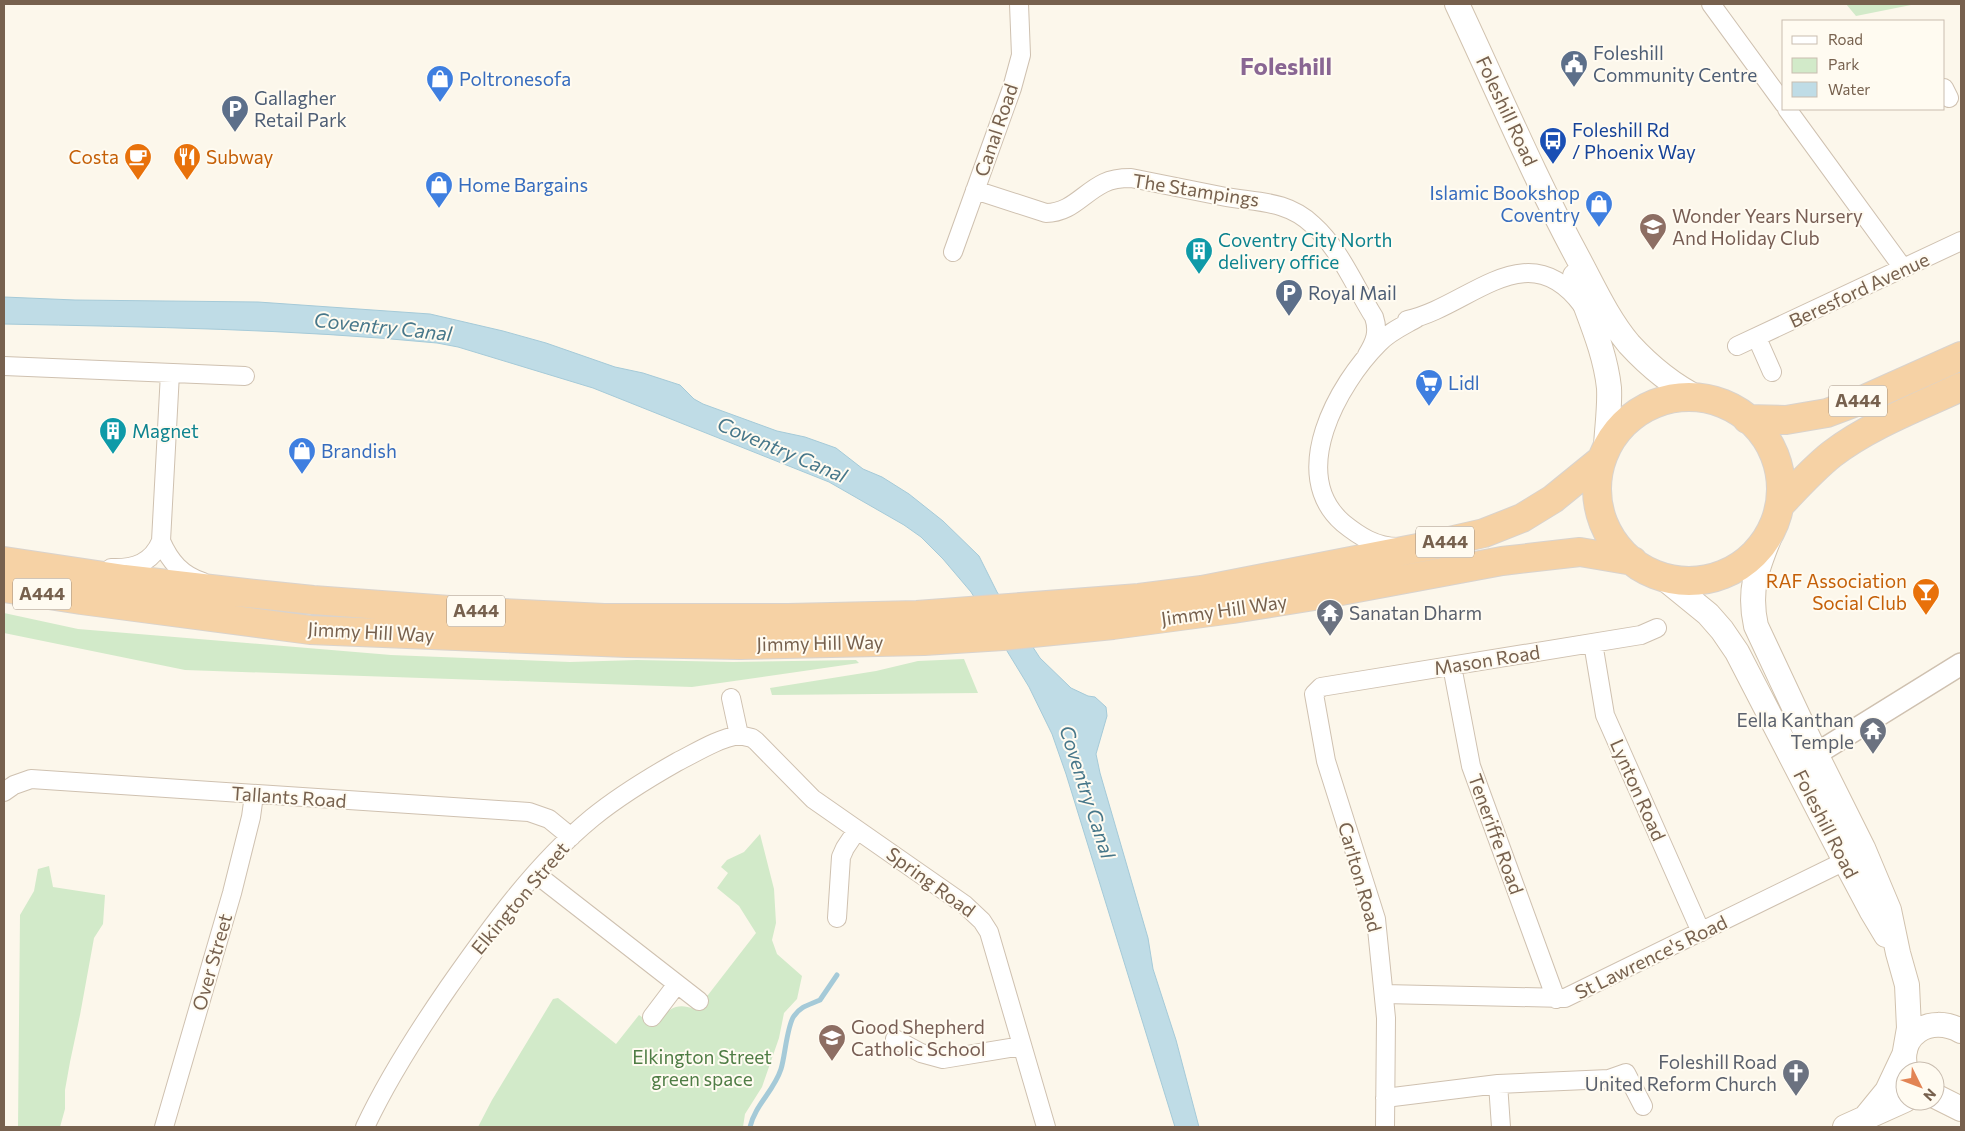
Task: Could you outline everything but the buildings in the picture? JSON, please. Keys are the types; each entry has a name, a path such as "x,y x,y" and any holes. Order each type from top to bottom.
{"highway":[{"name":"A444","path":"1747,419 1786,420 1827,413 1867,398 1961,356"},
{"name":"A444","path":"1780,505 1804,479 1832,454 1879,425 1961,387"},
{"name":"Jimmy Hill Way","path":"11,562 124,579 313,600 604,618 788,618 951,613 1138,598 1202,590 1423,547 1484,533 1522,518 1552,499 1604,453 1624,424 1649,406 1682,398 1700,399 1723,404 1747,419"},
{"path":"1604,453 1597,485 1603,517 1615,541 1633,561 1665,579 1697,582 1717,578 1758,552 1770,536 1780,505 1782,493 1780,472 1762,435 1747,419"},
{"name":"Jimmy Hill Way","path":"4,588 310,630 627,643 740,645 924,641 1041,632 1242,608 1502,561 1580,552 1633,561"}],"main road":[{"name":"Foleshill Road","path":"1456,4 1556,218 1612,320 1628,343 1656,371 1674,385 1700,399"},
{"name":"Foleshill Road","path":"1556,218 1604,361 1608,384 1604,453"},
{"name":"Foleshill Road","path":"1770,536 1755,573 1752,608 1756,626 1816,754 1863,848 1889,910 1907,985 1909,1028 1905,1059"},
{"name":"Foleshill Road","path":"1665,579 1708,614 1737,652 1871,910 1898,953"},
{"name":"Foleshill Road","path":"1907,985 1951,1027"},
{"path":"1855,1123 1887,1091 1905,1059 1909,1040 1914,1034 1925,1026 1951,1027"},
{"path":"1945,1094 1951,1093 1961,1087"},
{"path":"1945,1100 1961,1109"},
{"path":"1855,1123 1895,1105"}],"street":[{"name":"Canal Road","path":"953,252 1012,88 1021,55 1019,4"},
{"path":"1711,4 1782,100"},
{"path":"1790,110 1904,268"},
{"name":"The Stampings","path":"975,190 1046,213 1056,213 1069,208 1105,182 1121,178 1131,178 1224,197 1266,201 1280,205 1305,218 1323,235 1374,317"},
{"name":"Beresford Avenue","path":"1737,346 1961,241"},
{"path":"1423,547 1391,547 1370,542 1350,529 1333,511 1326,499 1319,477 1317,460 1323,433 1340,395 1353,374 1380,342 1394,331 1417,318 1506,276 1529,272 1542,275 1566,288 1586,311"},
{"path":"1374,317 1379,321 1386,322 1417,318"},
{"path":"1368,355 1377,331 1374,317"},
{"path":"1757,338 1772,372"},
{"path":"4,366 245,376"},
{"path":"161,541 170,374"},
{"name":"Jimmy Hill Way","path":"11,562 125,569 139,565 150,558 158,549 161,541"},
{"name":"Jimmy Hill Way","path":"161,541 166,554 177,568 192,578 237,592"},
{"name":"Mason Road","path":"1317,690 1321,687 1642,635 1657,628"},
{"name":"Lynton Road","path":"1593,643 1605,715 1701,932"},
{"path":"1816,754 1961,664"},
{"name":"Teneriffe Road","path":"1452,666 1471,766 1556,998"},
{"name":"Carlton Road","path":"1317,690 1314,694 1326,761 1376,920 1384,994 1384,1127"},
{"path":"731,698 739,735"},
{"name":"Spring Road","path":"739,735 756,741 813,799 965,905 982,921 989,932 1046,1127"},
{"name":"Elkington Street","path":"364,1127 399,1062 474,950 536,874 571,837 617,799 648,778 706,746 739,735"},
{"name":"Tallants Road","path":"4,792 14,785 31,779 529,812 549,819 571,837"},
{"name":"Over Street","path":"164,1127 232,893 251,817 254,795"},
{"path":"837,918 841,857 857,830"},
{"name":"St Lawrence's Road","path":"1384,994 1556,998 1572,996 1845,861"},
{"path":"536,874 699,1001"},
{"path":"652,1017 677,984"},
{"path":"895,1039 920,1052 943,1059 1022,1046"},
{"path":"1385,1098 1498,1084 1609,1080 1626,1072 1643,1106"},
{"path":"1498,1084 1500,1127"}],"green space":[{"path":"1846,4 1916,4 1856,16"},
{"path":"4,613 78,629 391,655 570,662 637,660 733,662 856,660 859,663 692,687 185,670 4,633"},
{"path":"964,659 978,693 772,695 770,688 876,671 918,661"},
{"name":"Elkington Street green space","path":"760,834 774,889 776,923 772,940 777,954 802,976 797,999 784,1013 779,1038 762,1087 745,1114 743,1127 478,1127 492,1100 553,999 558,998 616,1044 639,1015 655,1026 671,1009 681,1006 694,1009 699,1001 708,995 756,933 739,906 717,888 728,873 721,867 727,860 744,852"},
{"path":"49,866 53,887 105,895 103,924 94,938 65,1090 65,1109 60,1127 18,1127 20,915 34,891 38,869"}],"water":[{"name":"Coventry Canal","path":"4,297 75,300 258,302 430,314 546,343 615,367 643,373 680,385 694,399 703,404 777,431 805,437 836,448 863,469 882,477 909,494 943,521 979,556 997,592 1040,658 1071,688 1088,696 1095,697 1106,707 1107,716 1096,754 1100,773 1148,938 1153,969 1176,1040 1199,1127 1175,1127 1066,774 1052,734 1029,687 971,592 921,537 904,525 829,482 593,388 458,347 383,338 275,332 4,324"}],"waterway":[{"path":"750,1127 752,1119 778,1077 794,1016 802,1008 820,1000 837,975"}],"place":[{"name":"Foleshill Community Centre","path":"1574,88"},
{"name":"Poltronesofa","path":"440,103"},
{"name":"Gallagher Retail Park","path":"235,133"},
{"name":"Foleshill Rd / Phoenix Way","path":"1553,165"},
{"name":"Costa","path":"138,181"},
{"name":"Subway","path":"187,181"},
{"name":"Home Bargains","path":"439,209"},
{"name":"Islamic Bookshop Coventry","path":"1599,228"},
{"name":"Wonder Years Nursery And Holiday Club","path":"1653,251"},
{"name":"Coventry City North delivery office","path":"1199,275"},
{"name":"Royal Mail","path":"1289,317"},
{"name":"Lidl","path":"1429,407"},
{"name":"Magnet","path":"113,455"},
{"name":"Brandish","path":"302,475"},
{"name":"RAF Association Social Club","path":"1926,616"},
{"name":"Sanatan Dharm","path":"1330,637"},
{"name":"Eella Kanthan Temple","path":"1873,755"},
{"name":"Good Shepherd Catholic School","path":"832,1062"},
{"name":"Foleshill Road United Reform Church","path":"1796,1097"}],"district":[{"name":"Foleshill","path":"1286,67"}]}
